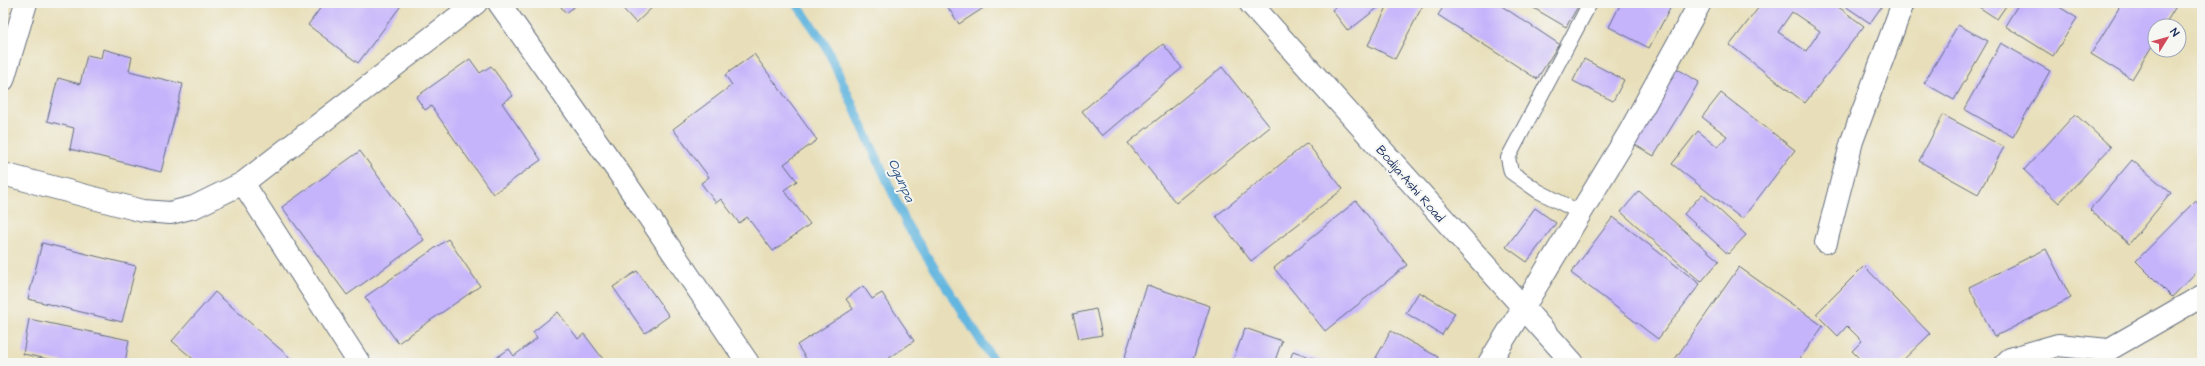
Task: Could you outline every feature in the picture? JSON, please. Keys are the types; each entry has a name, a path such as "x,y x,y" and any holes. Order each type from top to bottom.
{"street":[{"path":"3,80 26,3"},
{"path":"3,174 143,211 170,213 194,206 243,183 476,3"},
{"path":"499,3 617,170 748,363"},
{"name":"Bodija-Ashi Road","path":"1250,3 1573,363"},
{"path":"1489,363 1629,133 1700,3"},
{"path":"1826,242 1852,141 1903,3"},
{"path":"243,183 360,363"},
{"path":"2006,363 2010,359 2058,345 2108,350 2202,296"}],"lane":[{"path":"1580,213 1538,191 1511,172 1508,158 1590,3"}],"building":[{"path":"324,3 403,3 358,63 308,25"},
{"path":"558,3 579,3 566,13"},
{"path":"618,3 657,3 636,23"},
{"path":"945,3 991,3 959,24"},
{"path":"1340,3 1384,3 1348,31 1332,10"},
{"path":"1389,3 1424,3 1395,59 1368,45"},
{"path":"1446,3 1497,3 1559,44 1537,79 1438,15"},
{"path":"1525,3 1580,3 1566,27"},
{"path":"1621,3 1673,3 1649,48 1609,27"},
{"path":"1762,3 1833,3 1864,26 1805,103 1730,45","holes":["1792,12 1820,31 1806,51 1778,32"]},
{"path":"1846,3 1877,3 1882,6 1870,23 1845,6"},
{"path":"1973,3 2008,3 1997,19"},
{"path":"2019,3 2053,3 2077,18 2053,56 2005,26"},
{"path":"2122,3 2178,3 2169,18 2147,18 2147,54 2132,79 2091,54"},
{"path":"1958,25 1988,41 1954,100 1924,83"},
{"path":"2001,43 2050,71 2013,137 1964,109"},
{"path":"1163,44 1182,68 1102,136 1082,111"},
{"path":"103,49 132,57 129,71 183,84 161,172 70,149 74,128 47,121 58,78 80,84 87,55 101,58"},
{"path":"754,54 817,140 784,164 797,181 784,190 810,224 773,251 747,217 739,223 721,199 716,203 701,183 709,177 673,129 732,85 725,75"},
{"path":"470,59 480,73 491,66 513,96 502,103 541,160 493,194 431,106 425,110 416,97"},
{"path":"1584,59 1624,80 1613,101 1573,81"},
{"path":"1222,67 1270,127 1176,203 1128,143"},
{"path":"1676,68 1699,82 1654,156 1632,143"},
{"path":"1721,93 1795,150 1742,219 1672,164 1698,131 1718,147 1727,136 1702,117"},
{"path":"2075,114 2111,147 2059,203 2024,170"},
{"path":"1943,115 2004,147 1978,194 1919,161"},
{"path":"1307,143 1343,189 1251,261 1216,216"},
{"path":"360,151 424,240 347,295 282,207"},
{"path":"2132,160 2171,193 2129,244 2090,210"},
{"path":"1639,191 1719,261 1701,282 1621,212"},
{"path":"1702,194 1746,235 1728,254 1684,214"},
{"path":"1356,201 1407,265 1325,331 1274,268"},
{"path":"2195,201 2202,207 2202,266 2172,297 2136,261"},
{"path":"1535,208 1556,223 1527,262 1506,247"},
{"path":"1613,217 1700,284 1658,339 1571,273"},
{"path":"448,239 480,286 398,343 365,297"},
{"path":"42,243 136,266 122,322 28,299"},
{"path":"2046,249 2071,298 1994,337 1969,287"},
{"path":"1864,266 1930,334 1900,363 1864,363 1852,351 1862,341 1847,326 1838,336 1816,314"},
{"path":"1739,267 1823,326 1797,363 1673,362"},
{"path":"637,271 669,316 645,333 613,287"},
{"path":"1147,285 1210,306 1192,363 1123,363"},
{"path":"863,286 872,299 882,293 914,341 882,363 809,363 797,345 853,309 846,299"},
{"path":"215,292 296,363 198,363 172,341"},
{"path":"1419,292 1455,313 1442,335 1406,313"},
{"path":"1096,309 1102,335 1079,339 1073,314"},
{"path":"558,312 578,339 584,334 606,363 489,363 509,349 514,356 537,338 533,332"},
{"path":"29,319 129,340 125,363 69,363 23,354"},
{"path":"1245,328 1282,341 1274,363 1232,363"},
{"path":"1391,331 1438,357 1435,363 1373,363"},
{"path":"1293,351 1324,362 1324,363 1289,363"}],"waterway":[{"name":"Ogunpa","path":"796,3 826,46 907,225 995,363"}]}
